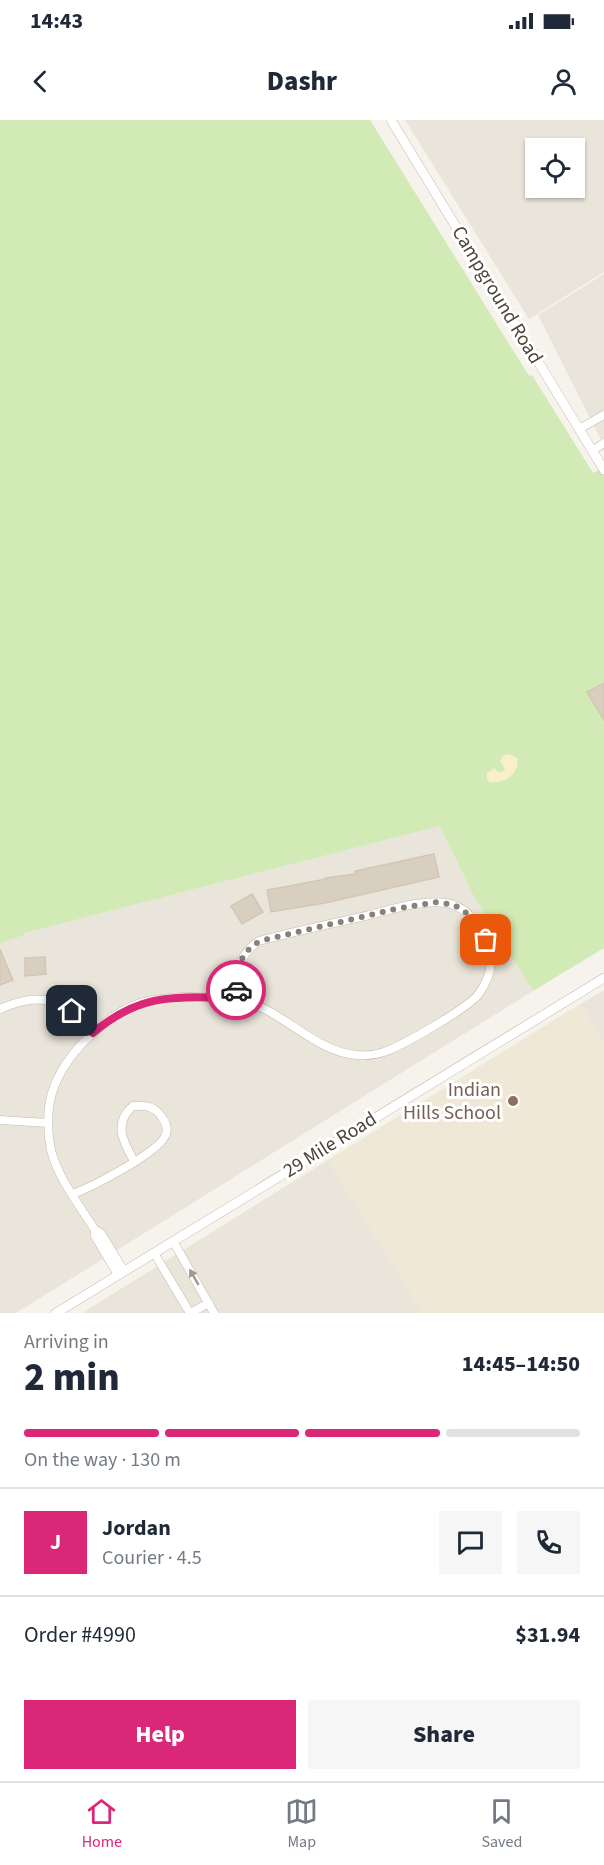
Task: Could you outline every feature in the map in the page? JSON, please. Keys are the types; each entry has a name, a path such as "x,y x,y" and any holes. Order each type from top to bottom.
{"street":[{"name":"Campground Road","path":"391,120 604,470"},
{"path":"579,429 604,415"},
{"path":"592,451 604,443"},
{"path":"121,1273 101,1233 95,1230 54,1160 49,1138 48,1123 52,1093 64,1069 93,1033 128,1008 143,1002 181,997 235,998 268,1009 339,1052 368,1055 382,1053 457,1011 476,997 486,983 491,957 486,940 472,918 454,905 437,902 395,909 260,941 245,952 240,960 235,998"},
{"name":"29 Mile Road","path":"56,1313 604,978"},
{"path":"0,1009 25,1000 42,999 57,1002 72,1011 93,1033"},
{"path":"73,1194 96,1185 134,1161 153,1149 166,1134 166,1125 161,1115 152,1107 133,1106 126,1112 121,1124 121,1134 134,1161"},
{"path":"0,1120 48,1123"},
{"path":"173,1241 213,1313"},
{"path":"154,1252 190,1313 209,1303"}],"shaded area":[{"path":"405,120 604,120 604,272 529,319"},
{"path":"604,274 604,446 538,315"},
{"path":"440,826 473,895 533,991 16,1313 0,1313 0,942 23,933"},
{"path":"604,990 604,1043 580,1004"},
{"name":"Indian Hills School","path":"580,1004 604,1043 604,1313 423,1313 328,1160"},
{"path":"328,1160 423,1313 82,1313"}],"green space":[{"path":"0,120 370,120 529,376 532,375 593,473 604,467 604,948 533,991 473,895 440,826 24,933 24,935 0,943"}],"sand":[{"path":"509,754 517,758 513,774 505,780 489,782 487,773 494,768 498,772 503,772 505,768 500,761 504,755"}],"building":[{"path":"604,683 604,720 587,692"},
{"path":"434,854 439,877 325,903 271,912 267,890 355,874 355,871"},
{"path":"252,894 263,912 242,924 231,906"},
{"path":"0,949 13,980 0,985"},
{"path":"45,957 46,974 25,976 25,958"}],"way so far":[{"path":"236,990 240,960 245,952 260,941 395,909 437,902 454,905 472,918 486,940"}],"place":[{"name":"Indian Hills School","path":"513,1101"}],"route":[{"path":"72,1011 93,1033 128,1008 143,1002 181,997 235,998 236,990"}]}
